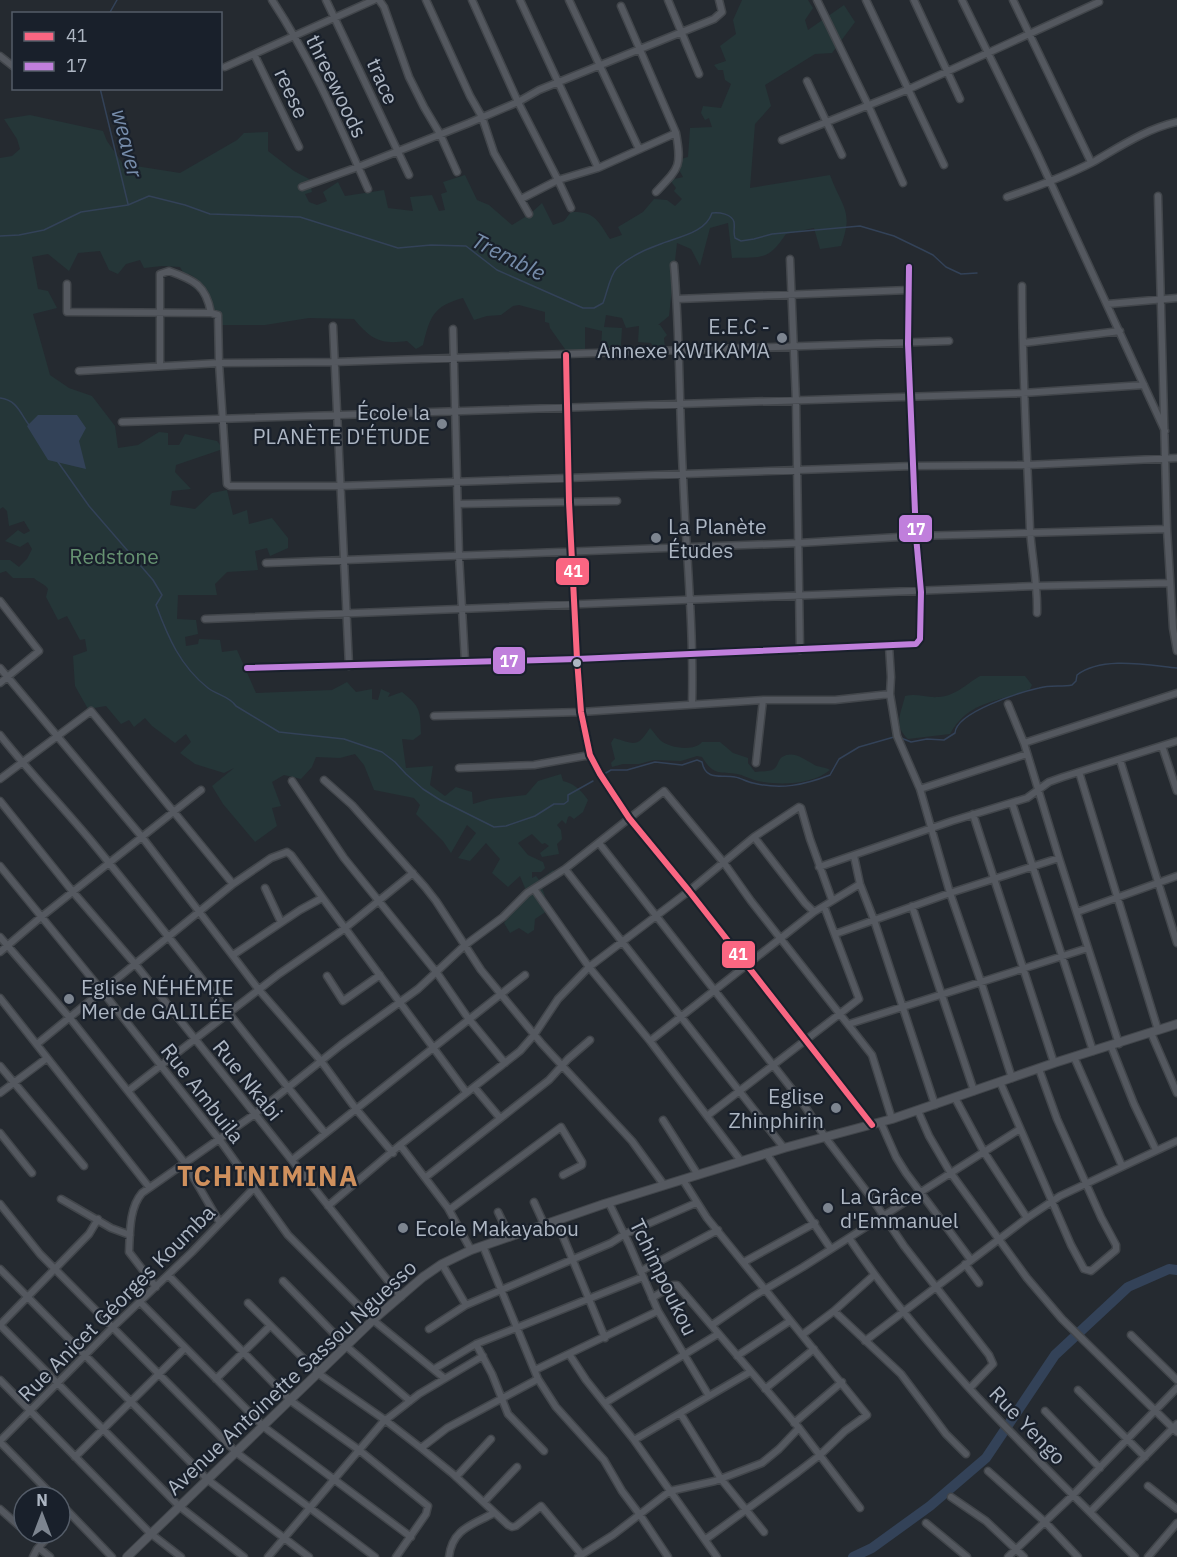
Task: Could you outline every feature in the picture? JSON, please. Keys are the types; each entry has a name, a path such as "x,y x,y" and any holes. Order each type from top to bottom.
{"street":[{"name":"threewoods","path":"272,0 294,36 368,189"},
{"name":"trace","path":"326,0 409,175"},
{"path":"225,67 374,0"},
{"path":"379,0 384,7 416,93 440,134 457,172"},
{"path":"426,0 482,117 495,153 529,214"},
{"path":"472,0 518,102 571,208"},
{"path":"520,0 598,168"},
{"path":"569,0 639,149"},
{"path":"668,0 699,74"},
{"path":"302,186 358,167 482,117 518,102 529,94 681,32 719,15 723,9 719,0"},
{"path":"816,0 868,105 903,183"},
{"path":"866,0 944,165"},
{"path":"914,0 960,99"},
{"path":"962,0 1108,304 1165,431"},
{"path":"1013,0 1092,162"},
{"path":"782,140 909,89 1099,2"},
{"path":"621,6 676,133 679,152 677,168 656,192"},
{"name":"reese","path":"254,54 299,147"},
{"path":"0,56 12,65"},
{"path":"807,81 842,155"},
{"path":"1007,197 1049,182 1092,162 1156,127 1177,122"},
{"path":"521,199 558,180 598,168 676,133"},
{"path":"1158,196 1167,529 1173,628 1177,651"},
{"path":"790,259 796,401 800,650"},
{"path":"674,265 682,473 693,653 692,704"},
{"path":"247,668 577,659 889,646 919,642 921,592 916,536 908,344 909,267"},
{"path":"160,366 160,274 169,271 201,287 209,302 211,313"},
{"path":"67,284 67,312 217,314 220,318 219,363 228,485 339,486 457,480 913,466 1028,465 1177,458"},
{"path":"1022,286 1023,393 1030,534 1037,613"},
{"path":"677,299 909,290"},
{"path":"1108,304 1177,298"},
{"path":"333,326 349,666"},
{"path":"453,329 459,556 465,661"},
{"path":"1023,343 1120,331"},
{"path":"79,371 219,363 334,362 949,341"},
{"path":"566,355 569,502 580,712 590,755 630,818 872,1125"},
{"path":"122,422 1023,393 1144,385"},
{"path":"458,504 618,501"},
{"path":"266,563 687,548 916,536 1167,529"},
{"path":"205,619 1036,586 1170,583"},
{"path":"0,601 39,651 0,682"},
{"path":"889,646 890,694 897,736 920,789 950,893 1012,1078"},
{"path":"0,668 142,837 259,990 321,1061 356,1109 393,1153"},
{"path":"1024,743 1177,693"},
{"path":"434,716 580,712 764,700 835,700 890,694"},
{"path":"756,763 764,700"},
{"path":"1008,704 1039,789 1134,1104 1156,1150"},
{"path":"0,779 91,711 233,884"},
{"path":"0,735 169,938 326,1133"},
{"path":"819,867 973,814 1027,798 1049,782 1177,741"},
{"path":"1162,746 1177,791"},
{"path":"920,789 1027,754"},
{"path":"459,768 534,765 590,755"},
{"path":"1120,759 1177,943"},
{"path":"1080,772 1118,897 1154,1032 1177,1093"},
{"path":"324,780 352,805 413,873 436,901 464,946 500,994 534,1035 632,1141 664,1185"},
{"path":"291,781 319,823 505,1063"},
{"path":"0,952 201,790"},
{"path":"156,1287 129,1252 130,1235 139,1196 255,1114 437,973 464,946 494,924 527,892 565,869 665,791 724,862 751,901 849,1024 874,1060 892,1119"},
{"path":"1012,803 1093,1051"},
{"name":"Rue Nkabi","path":"1,805 136,965 401,1297"},
{"path":"328,1206 400,1145 520,1051 534,1035 558,999 589,967 689,891 754,837 800,807 831,900"},
{"path":"973,814 1054,1063"},
{"path":"754,837 814,912"},
{"path":"599,843 773,1065 884,1215 904,1246 993,1361 970,1388"},
{"path":"37,1044 233,884 271,858 287,852 466,1092"},
{"path":"854,856 860,884 935,1105"},
{"path":"835,934 950,893 1059,858"},
{"name":"Rue Ambuila","path":"0,866 219,1139 288,1235 374,1320 444,1378"},
{"path":"565,869 783,1148"},
{"path":"128,1091 228,1013 344,929 413,873"},
{"path":"1077,912 1177,876"},
{"path":"650,1041 814,912 860,884"},
{"path":"265,888 281,922"},
{"path":"534,889 589,967 650,1041 741,1161"},
{"path":"233,955 281,922 322,898"},
{"path":"707,1116 859,998 824,906"},
{"path":"912,906 974,1091"},
{"path":"0,936 69,1017 185,1163 220,1223"},
{"path":"849,1024 1088,948"},
{"path":"327,976 343,1001 380,975"},
{"path":"292,1160 525,975"},
{"path":"0,998 149,1187"},
{"name":"Avenue Antoinette Sassou Nguesso","path":"127,1557 346,1346 423,1277 442,1264 471,1250 664,1185 783,1148 881,1123 1039,1068 1177,1024"},
{"path":"426,1177 549,1080 590,1040"},
{"path":"1074,1057 1122,1166"},
{"path":"0,1094 47,1058"},
{"path":"0,1066 84,1166"},
{"path":"1000,1082 1071,1245 1084,1269 1090,1271 1117,1247 1057,1119 1039,1068"},
{"path":"474,1087 500,1118"},
{"path":"955,1098 984,1152 1027,1218"},
{"path":"918,1111 928,1136 950,1172 1027,1278 1062,1319 1176,1428 1090,1512"},
{"path":"663,1120 698,1175"},
{"path":"881,1123 896,1157 980,1283"},
{"path":"449,1210 561,1127 582,1162 582,1165 563,1175"},
{"path":"712,1325 1020,1129"},
{"path":"0,1133 32,1173"},
{"path":"865,1341 903,1310 1053,1201 1177,1141"},
{"path":"400,1145 449,1210 471,1250"},
{"path":"766,1153 831,1249"},
{"path":"683,1180 696,1203 764,1290 867,1415 845,1431 820,1455 706,1539"},
{"name":"Rue Anicet Géorges Koumba","path":"0,1442 255,1187"},
{"path":"60,1199 111,1228 130,1235"},
{"path":"534,1202 545,1226"},
{"name":"Tchimpoukou","path":"609,1203 658,1311 709,1396"},
{"path":"429,1329 466,1305 611,1243 624,1234 696,1203"},
{"path":"0,1204 54,1269 237,1453 375,1557"},
{"path":"498,1212 510,1237"},
{"path":"98,1219 89,1234 0,1325 179,1506 244,1557"},
{"path":"557,1222 605,1338"},
{"path":"744,1262 814,1224"},
{"path":"434,1369 476,1344 588,1299 642,1274 718,1230"},
{"name":"Rue Yengo","path":"849,1238 874,1275 970,1388 1135,1557"},
{"path":"483,1246 538,1379 556,1407 604,1460 622,1491 668,1557"},
{"path":"442,1264 466,1305"},
{"path":"0,1269 208,1480 309,1557"},
{"path":"168,1275 291,1401 359,1450 428,1506 426,1514 400,1556"},
{"path":"802,1335 834,1311 874,1275"},
{"path":"283,1281 346,1346 410,1401"},
{"path":"652,1298 673,1285 677,1285 820,1455 860,1508"},
{"path":"140,1302 264,1427 411,1537"},
{"path":"248,1303 319,1374 422,1448 512,1527 541,1506 580,1556 640,1515 670,1491 721,1479 762,1463 779,1449 796,1426 842,1382"},
{"path":"535,1370 658,1311"},
{"path":"834,1311 901,1374 946,1434 966,1454"},
{"path":"737,1356 790,1321"},
{"path":"216,1379 270,1326"},
{"path":"605,1403 718,1334"},
{"path":"1131,1335 1177,1380"},
{"path":"476,1344 508,1414 544,1451"},
{"path":"75,1456 185,1348"},
{"path":"765,1389 814,1349"},
{"path":"569,1354 586,1380 634,1440 717,1557"},
{"path":"268,1557 385,1420 444,1378 483,1356"},
{"path":"634,1440 750,1372"},
{"path":"422,1448 447,1428 538,1379"},
{"path":"0,1380 32,1410 150,1533 181,1557"},
{"path":"1008,1557 1073,1496 1177,1388"},
{"path":"1078,1390 1145,1457"},
{"path":"1045,1411 1100,1468"},
{"path":"680,1413 721,1479 764,1532"},
{"path":"456,1477 491,1439"},
{"path":"0,1442 42,1485"},
{"path":"484,1502 517,1467"},
{"path":"988,1471 1045,1522 1078,1557"},
{"path":"1148,1486 1177,1509"},
{"path":"951,1497 986,1521 1024,1557"},
{"path":"0,1509 12,1520"},
{"path":"449,1557 451,1546 458,1533 494,1513"},
{"path":"72,1516 112,1557"},
{"path":"926,1523 967,1557"},
{"path":"1148,1557 1177,1523"},
{"path":"33,1557 42,1545"},
{"path":"39,1548 50,1557"}],"green space":[{"name":"Redstone","path":"742,0 808,0 813,8 805,20 808,30 844,5 855,22 832,53 815,54 765,85 771,106 755,124 750,188 830,175 845,209 845,234 841,246 820,249 814,228 786,234 774,249 764,256 732,258 728,223 710,228 700,266 691,249 677,243 669,316 658,325 667,335 664,338 665,349 655,351 651,343 638,342 639,326 626,328 622,318 606,315 604,327 622,328 621,346 601,349 602,331 585,327 585,349 567,352 549,323 545,322 545,312 519,305 513,306 501,315 474,320 463,298 445,305 434,314 423,345 416,349 407,341 390,342 377,339 354,319 309,318 265,325 218,325 204,287 194,289 192,282 197,279 184,274 180,267 144,268 140,260 126,264 118,274 109,270 100,251 78,253 69,271 48,254 32,257 38,289 48,291 57,308 33,314 50,375 69,388 92,396 115,426 118,448 138,445 159,432 168,433 168,445 179,445 185,434 217,441 223,449 176,465 175,472 191,489 172,491 170,505 195,509 212,493 227,490 233,515 247,510 249,524 272,518 288,538 288,548 270,556 267,548 255,551 258,570 227,572 215,584 217,595 178,595 177,619 196,620 198,634 185,637 186,646 198,644 199,639 220,640 222,652 237,650 256,693 332,690 347,682 356,692 372,689 372,699 378,700 381,689 390,693 388,697 402,692 416,706 421,726 421,734 413,740 402,739 406,768 433,766 430,785 445,796 456,787 472,792 473,804 490,799 526,795 538,781 561,774 563,781 577,788 588,800 583,812 574,819 568,817 566,824 562,820 557,825 561,830 562,839 557,844 559,854 542,857 540,853 549,846 542,844 532,834 518,843 528,855 543,862 545,868 541,872 532,872 532,878 536,876 539,880 553,870 557,874 541,885 545,896 541,899 547,911 535,919 534,930 528,934 519,928 510,933 504,923 527,893 520,876 508,887 492,873 500,859 486,843 470,861 458,858 476,833 467,825 451,853 443,841 416,814 420,805 414,798 374,790 364,765 355,754 340,758 316,757 312,767 301,779 284,775 272,782 281,806 272,808 277,826 255,842 223,804 212,786 234,768 224,773 195,764 180,753 191,742 186,734 175,743 145,718 134,727 129,720 121,724 106,706 88,709 75,686 73,656 87,651 85,639 80,640 67,616 58,620 46,597 48,589 45,585 34,578 13,578 6,571 0,573 0,560 10,560 19,567 27,559 32,549 28,542 20,547 5,541 18,530 24,534 30,531 24,521 9,526 7,511 3,507 0,509 0,158 12,156 20,149 17,139 4,119 30,115 103,131 123,164 180,173 237,140 244,133 268,132 268,151 294,171 309,179 312,192 305,194 309,202 317,205 327,201 323,192 338,182 345,196 384,190 388,208 413,211 410,197 432,195 439,211 445,210 441,194 447,192 443,182 465,175 477,200 489,205 512,225 542,203 553,225 564,221 571,212 586,213 595,218 610,239 622,235 618,227 643,212 654,199 667,200 675,206 682,199 674,191 676,188 670,180 683,177 678,168 681,159 688,157 690,128 712,127 709,118 705,120 701,113 703,106 721,108 731,84 725,80 723,70 718,70 714,65 726,61 720,46 736,34 733,20"},
{"path":"980,676 1025,676 1032,685 1030,689 975,709 958,723 950,734 908,739 903,734 899,719 905,696 944,696 956,692"},
{"path":"650,728 660,740 675,747 688,748 702,742 720,742 733,753 748,758 748,763 755,772 774,769 782,757 790,754 830,770 814,779 783,783 763,782 739,774 717,772 702,757 697,756 681,761 654,760 612,767 611,763 615,759 611,743 614,738 635,743 642,739"}],"water":[{"path":"38,415 77,415 86,428 79,441 86,469 48,460 27,426"}],"waterway":[{"name":"weaver","path":"110,12 117,0"},
{"name":"weaver","path":"100,90 128,204"},
{"name":"Tremble","path":"0,236 44,230 81,212 128,205 149,196 210,214 300,217 398,248 431,245 466,246 497,270 583,308 594,308 603,303 612,275 621,264 647,249 697,230 703,226 712,213 718,213 728,215 733,219 735,238 741,241 772,234 860,226 894,236 933,255 946,267 961,274 977,273"},
{"path":"0,398 14,404 29,425"},
{"path":"58,462 89,506 153,580 162,595 156,605 170,640 182,661 208,688 279,732 344,739 382,752 423,789 494,827 506,826 535,816 554,804 564,804 568,801 568,795 593,781"},
{"path":"901,738 911,742 927,739 944,740 955,733 958,725 966,718 991,704 1039,688 1072,685 1077,675 1099,665 1125,663 1177,668"},
{"path":"604,774 611,770 627,770 655,762 682,765 697,760 702,762 711,775 735,777 763,785 792,785 830,775 839,759 859,747 894,737"},
{"path":"853,1557 872,1548 930,1506 986,1458 1055,1355 1128,1287 1169,1269 1177,1270"}],"transit line":[{"name":"17","path":"247,668 577,659 916,644 920,639 921,592 916,536 908,344 909,267"},
{"name":"41","path":"566,355 569,502 577,659 581,712 590,755 629,818 872,1125"}],"place":[{"name":"E.E.C - Annexe KWIKAMA","path":"782,338"},
{"name":"École la PLANÈTE D'ÉTUDE","path":"442,424"},
{"name":"La Planète Études","path":"656,538"},
{"name":"Eglise NÉHÉMIE Mer de GALILÉE","path":"69,999"},
{"name":"Eglise Zhinphirin","path":"836,1108"},
{"name":"La Grâce d'Emmanuel","path":"828,1208"},
{"name":"Ecole Makayabou","path":"403,1228"}],"district":[{"name":"TCHINIMINA","path":"268,1175"}]}
